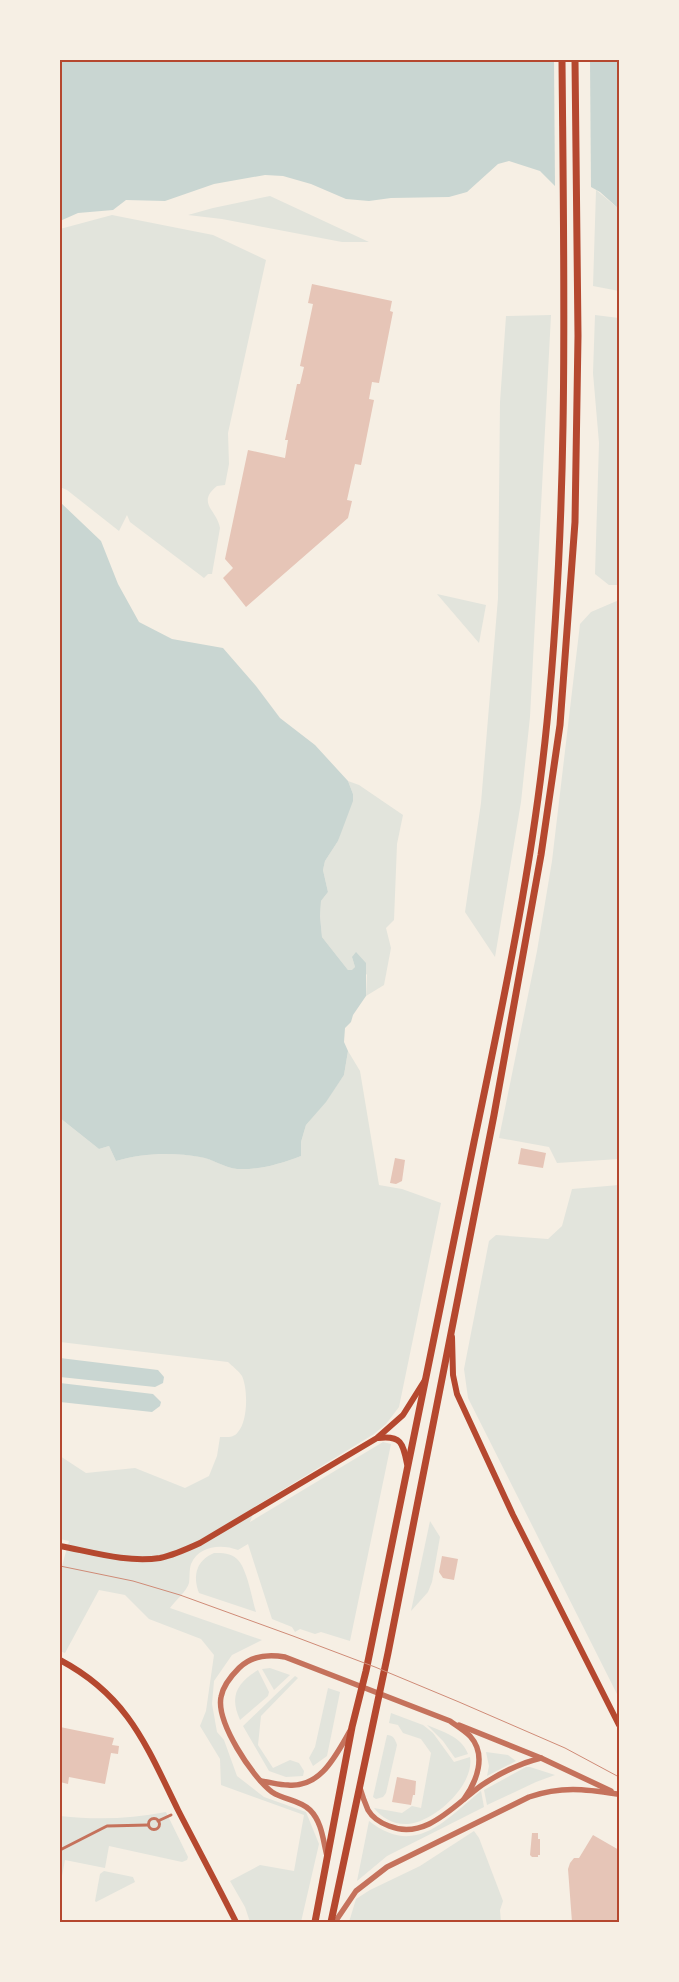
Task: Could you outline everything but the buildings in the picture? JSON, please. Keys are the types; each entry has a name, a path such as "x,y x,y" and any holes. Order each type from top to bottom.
{"main road":[{"path":"315,1922 352,1727 366,1671 506,985 529,852 543,754 552,660 563,477 562,60"},
{"path":"331,1922 360,1788 452,1326 517,993 548,812 566,656 575,522 578,336 575,60"},
{"path":"452,1326 453,1375 458,1394 513,1515 619,1725"},
{"path":"60,1546 134,1558 161,1558 181,1552 200,1543 376,1438 403,1415 425,1379"},
{"path":"376,1438 388,1437 398,1440 403,1445 408,1466"},
{"path":"60,1660 89,1678 122,1709 154,1760 236,1922"}],"street":[{"path":"327,1858 321,1828 309,1808 273,1792 261,1781 244,1762 222,1714 220,1698 225,1685 242,1666 262,1656 272,1654 285,1657 450,1721 541,1758 618,1795"},
{"path":"450,1721 470,1736 478,1753 478,1775 473,1787 464,1799"},
{"path":"261,1781 288,1785 316,1778 328,1766 352,1727"},
{"path":"360,1788 369,1811 386,1825 403,1830 418,1829 444,1815 484,1784 524,1762 541,1758"},
{"path":"335,1922 356,1892 387,1868 529,1797 544,1792 578,1789 618,1795"},
{"path":"148,1825 151,1819 158,1821 170,1815"},
{"path":"60,1850 106,1826 148,1825 151,1829 156,1830 159,1826 158,1821"}],"shaded area":[{"path":"60,60 619,60 619,209 600,192 591,187 555,186 540,171 509,161 498,164 467,192 449,197 391,198 369,201 346,199 311,184 283,176 265,175 214,184 165,201 126,200 113,210 78,213 60,221"},
{"path":"596,190 619,209 619,291 593,286"},
{"path":"270,196 369,242 342,242 222,219 188,215"},
{"path":"112,215 213,235 266,260 228,433 229,464 225,485 217,486 208,497 208,502 220,528 212,574 208,574 204,578 130,522 127,515 119,531 67,490 60,487 60,229"},
{"path":"551,315 530,717 521,802 495,957 465,912 481,803 498,598 500,402 506,316"},
{"path":"595,315 619,318 619,585 609,585 595,574 599,443 593,373"},
{"path":"60,502 101,541 118,584 139,622 172,639 223,648 256,686 280,718 315,745 348,781 353,794 353,801 338,841 325,861 323,870 328,892 321,901 320,916 322,937 348,970 352,970 355,967 352,957 356,952 366,963 366,996 353,1015 351,1022 345,1028 344,1042 348,1051 344,1075 326,1102 306,1125 301,1142 301,1156 293,1159 254,1169 232,1168 205,1158 179,1154 147,1155 116,1161 109,1146 99,1149 60,1118"},
{"path":"437,594 486,605 479,643"},
{"path":"619,600 619,1159 557,1163 549,1147 499,1138 537,951 552,861 580,624 591,612"},
{"path":"348,781 359,785 403,815 397,844 394,920 386,928 391,948 384,985 366,996 367,975 352,957 355,967 353,970 348,970 322,937 320,916 321,901 328,892 323,870 325,861 338,841 353,794"},
{"path":"348,1051 360,1071 379,1185 402,1189 441,1203 399,1407 386,1424 374,1434 256,1506 250,1522 383,1442 391,1444 350,1641 321,1632 315,1634 300,1629 295,1632 292,1627 272,1619 248,1544 238,1550 218,1547 199,1553 191,1564 188,1586 170,1608 262,1640 232,1655 214,1681 212,1704 217,1732 224,1740 237,1776 264,1797 306,1812 319,1844 301,1922 250,1922 245,1907 230,1881 260,1865 294,1871 304,1815 221,1785 220,1759 200,1726 206,1711 214,1655 201,1639 149,1619 125,1595 99,1590 65,1653 60,1651 60,1573 69,1541 60,1539 60,1456 86,1473 135,1468 185,1488 209,1476 217,1456 220,1437 230,1437 238,1432 241,1427 244,1420 246,1397 242,1376 228,1362 60,1342 60,1118 99,1149 109,1146 116,1161 136,1156 169,1154 201,1157 237,1169 254,1169 270,1166 301,1156 301,1142 306,1125 344,1075"},
{"path":"619,1185 619,1698 468,1398 464,1369 489,1241 496,1235 548,1239 562,1226 572,1189"},
{"path":"60,1358 158,1370 164,1377 163,1383 155,1387 60,1377"},
{"path":"60,1383 153,1394 161,1402 160,1406 152,1412 60,1402"},
{"path":"430,1521 440,1537 432,1582 428,1592 411,1611"},
{"path":"214,1553 232,1556 241,1563 256,1612 199,1593 196,1574 203,1560"},
{"path":"270,1668 290,1675 274,1690 262,1669"},
{"path":"258,1670 269,1692 268,1696 240,1720 235,1704 237,1691 245,1680"},
{"path":"295,1676 298,1678 261,1716 258,1745 273,1768 290,1760 299,1763 304,1771 303,1776 286,1777 269,1771 243,1726"},
{"path":"328,1688 340,1692 327,1756 313,1766 309,1758 315,1747"},
{"path":"391,1713 423,1725 433,1733 454,1762 470,1757 470,1768 466,1779 451,1800 429,1817 408,1824 389,1820 374,1808 402,1813 412,1806 421,1808 431,1753 421,1739 403,1733 398,1725 389,1723"},
{"path":"427,1725 456,1739 468,1754 455,1758 443,1741"},
{"path":"387,1735 394,1738 397,1745 386,1793 383,1797 376,1799 373,1797"},
{"path":"486,1752 508,1755 516,1761 487,1776 489,1766"},
{"path":"526,1767 555,1775 487,1805 484,1790"},
{"path":"481,1791 484,1807 387,1856 357,1881 369,1821 386,1831 401,1836 416,1835 443,1823"},
{"path":"166,1812 188,1857 187,1860 182,1862 109,1846 105,1868 65,1860 60,1887 60,1816 113,1818"},
{"path":"474,1831 479,1838 503,1901 500,1910 501,1922 349,1922 356,1899 370,1890 420,1866"},
{"path":"104,1871 133,1877 135,1882 96,1902 100,1874"}],"pier":[{"path":"554,60 590,60 591,190 555,188"}],"tram line":[{"path":"60,1566 133,1581 180,1595 293,1636 459,1702 565,1748 619,1777"}]}
